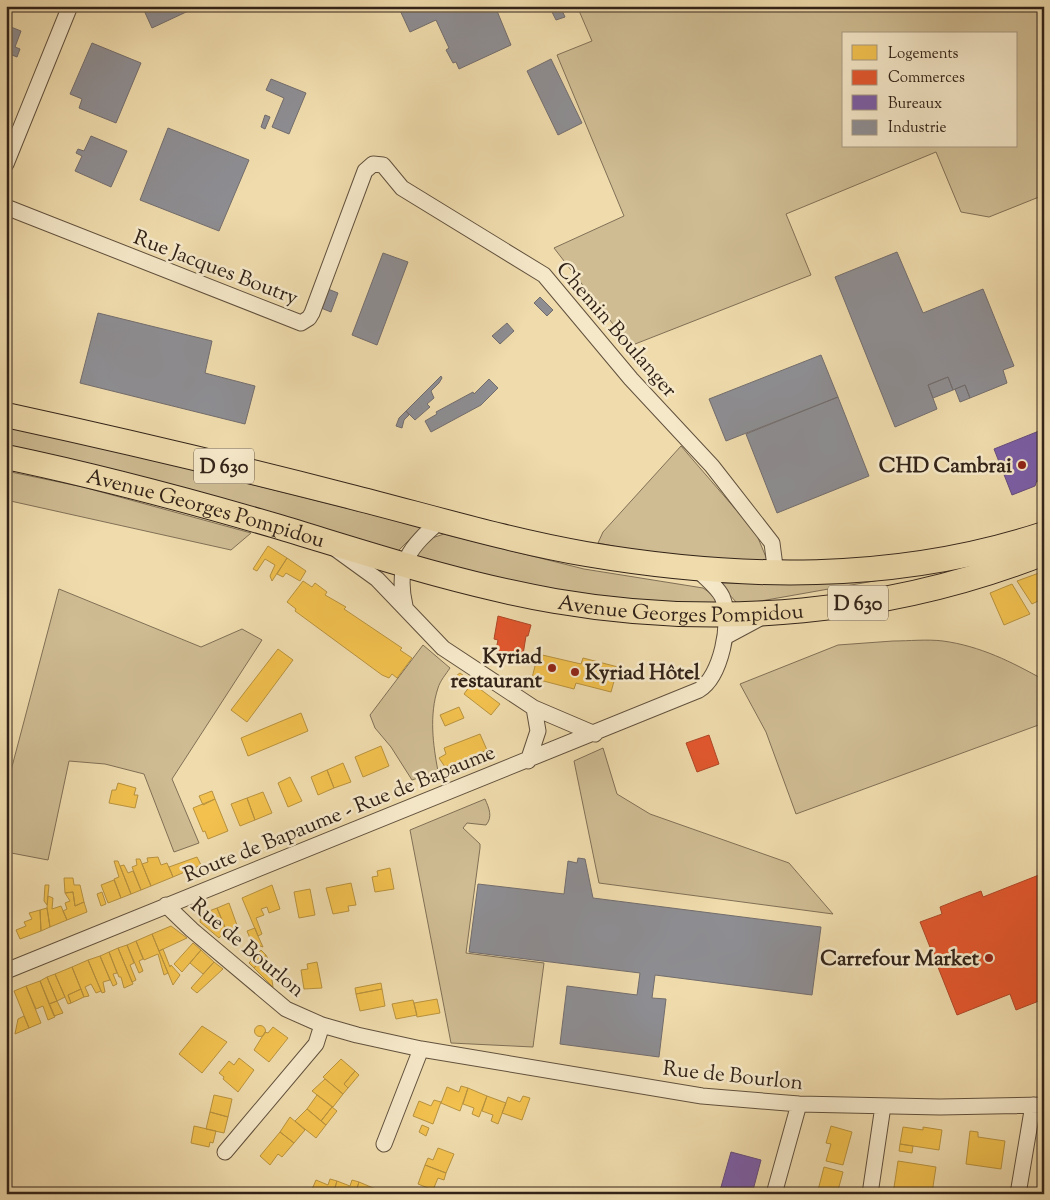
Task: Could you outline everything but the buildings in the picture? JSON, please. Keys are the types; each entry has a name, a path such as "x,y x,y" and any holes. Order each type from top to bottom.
{"main road":[{"name":"Avenue Georges Pompidou","path":"6,415 586,554 697,569 776,574 822,573 963,556 1044,534"},
{"name":"Avenue Georges Pompidou","path":"6,457 182,500 277,526 403,566 556,601 641,610 726,626 768,613 881,600 969,580 1044,553"},
{"path":"768,613 821,594 914,578 937,560"}],"street":[{"path":"6,164 70,6"},
{"name":"Rue Jacques Boutry","path":"6,206 301,323 310,318 362,177 373,164"},
{"name":"Chemin Boulanger","path":"373,164 383,165 402,188 544,275 631,379 712,466 772,543 776,574"},
{"path":"404,606 401,591 403,566 411,549 441,520"},
{"path":"328,543 377,579 443,648 534,708 595,734"},
{"path":"697,569 723,598 726,626"},
{"name":"Route de Bapaume - Rue de Bapaume","path":"6,971 491,773 528,761 693,694 709,682 726,626"},
{"path":"528,761 538,732 534,708"},
{"name":"Rue de Bourlon","path":"166,905 192,930 286,1009 322,1025 421,1049 694,1094 799,1104 883,1106 1038,1105"},
{"path":"225,1152 316,1044 322,1025"},
{"path":"384,1144 421,1049"},
{"path":"774,1194 799,1104"},
{"path":"1018,1194 1038,1105"},
{"path":"870,1194 883,1106"}],"shaded area":[{"path":"577,6 1044,6 1044,195 989,217 961,212 936,152 786,214 811,275 630,346 554,248 624,216 557,55 592,41"},
{"path":"6,423 422,527 398,551 6,450"},
{"path":"681,446 756,533 768,562 682,560 598,543 603,532"},
{"path":"6,471 83,487 251,533 231,550 6,500"},
{"path":"444,534 584,569 703,588 713,595 717,603 714,605 576,595 420,564 414,552 426,540"},
{"path":"908,575 755,602 737,603 716,580"},
{"path":"59,589 201,647 242,629 262,640 172,779 199,843 174,852 144,774 105,764 69,761 48,860 6,852 6,780 9,778"},
{"path":"931,640 957,643 1008,661 1032,673 1044,680 1044,723 796,814 766,732 740,684 838,645"},
{"path":"423,645 450,668 439,685 433,709 433,740 438,771 412,780 391,747 375,728 370,715"},
{"path":"603,748 617,794 650,814 789,863 833,914 599,883 574,761"},
{"path":"485,799 490,816 486,825 467,823 463,828 480,844 466,953 544,963 533,1047 451,1043 410,830"}],"place":[{"name":"CHD Cambrai","path":"1022,465"},
{"name":"Kyriad restaurant","path":"552,668"},
{"name":"Kyriad Hôtel","path":"575,672"},
{"name":"Carrefour Market","path":"989,958"}]}
